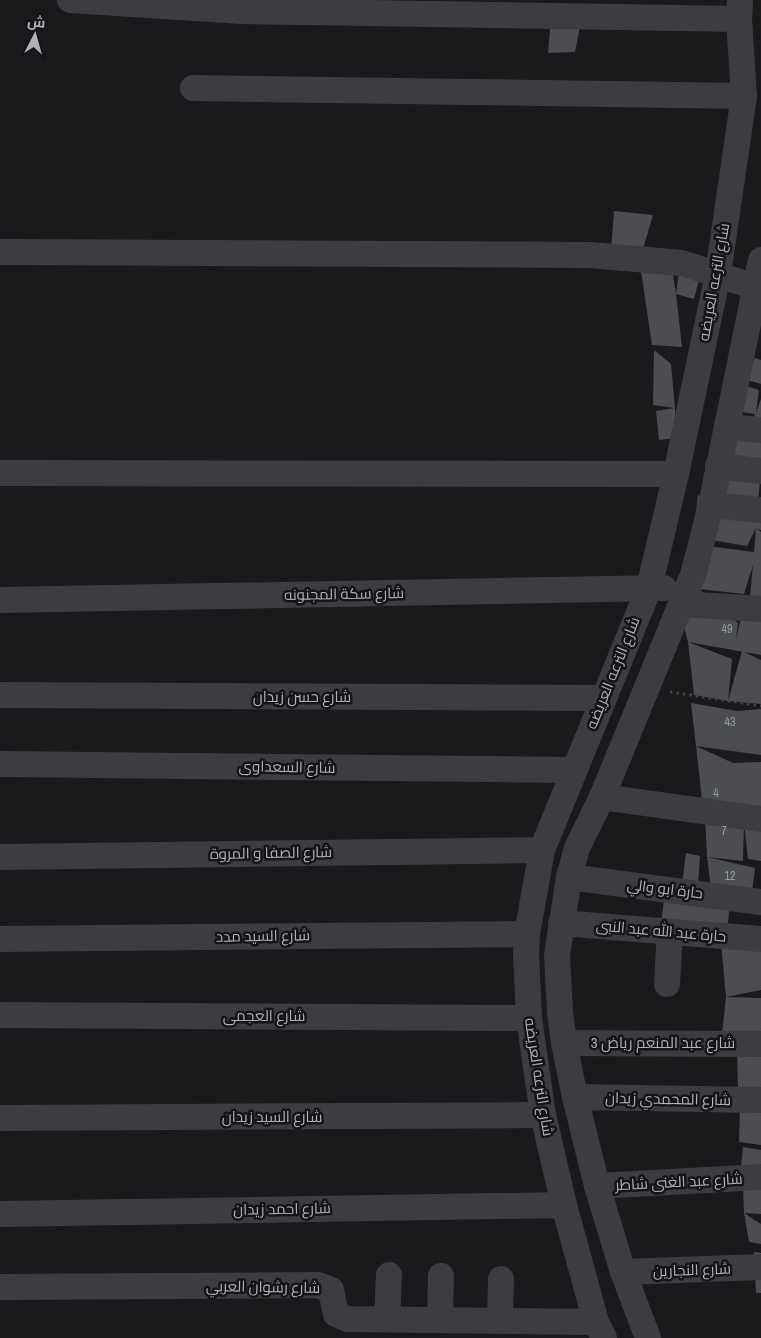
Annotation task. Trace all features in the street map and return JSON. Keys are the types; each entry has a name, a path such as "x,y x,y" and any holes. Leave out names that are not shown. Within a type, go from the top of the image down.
{"street":[{"path":"70,0 241,11 739,10"},
{"name":"شارع الترعه العريضه","path":"600,1330 564,1205 543,1115 529,1018 526,944 542,850 649,588 676,474 718,274 744,96 739,10"},
{"path":"193,88 744,96"},
{"path":"0,252 590,255 682,263 758,287"},
{"name":"شارع الترعه العريضه","path":"648,1338 623,1272 596,1186 564,1043 557,955 569,876 578,848 602,797 685,596 711,505 728,427 752,353 761,260"},
{"path":"728,427 761,430"},
{"path":"718,466 761,471"},
{"path":"0,472 676,474"},
{"path":"711,505 761,510"},
{"name":"شارع سكة المجنونه","path":"0,600 649,588 761,609"},
{"name":"شارع حسن زيدان","path":"0,696 603,698"},
{"name":"شارع السعداوى","path":"0,764 574,770"},
{"path":"602,797 761,819"},
{"name":"شارع الصفا و المروة","path":"0,857 542,850"},
{"name":"حارة ابو والي","path":"569,876 761,902"},
{"name":"حارة عبد الله عبد النبى","path":"561,923 761,939"},
{"path":"667,984 670,932"},
{"name":"شارع السيد مدد","path":"0,939 526,944 557,955"},
{"name":"شارع العجمى","path":"0,1015 529,1018"},
{"name":"شارع عبد المنعم رياض 3","path":"564,1043 761,1044"},
{"name":"شارع المحمدي زيدان","path":"575,1097 761,1100"},
{"name":"شارع السيد زيدان","path":"0,1118 543,1115"},
{"name":"شارع عبد الغنى شاطر","path":"596,1186 761,1177"},
{"name":"شارع احمد زيدان","path":"0,1214 564,1205"},
{"name":"شارع النجارين","path":"623,1272 761,1267"},
{"path":"387,1319 389,1275"},
{"path":"440,1320 441,1276"},
{"path":"500,1320 501,1279"},
{"name":"شارع رشوان العربي","path":"0,1287 318,1285 331,1290 336,1314 346,1318 500,1320 600,1330"}],"path":[{"path":"647,688 761,706"}],"building":[{"path":"551,19 581,21 575,52 548,53"},
{"path":"614,211 653,215 640,259 611,251"},
{"path":"680,263 699,280 694,299 676,294"},
{"path":"641,271 673,275 682,347 652,345"},
{"path":"654,350 671,364 675,408 653,405"},
{"path":"755,358 761,360 761,384 743,379"},
{"path":"732,382 759,390 756,413 761,399 761,427 749,429 755,414 728,410"},
{"path":"675,408 676,438 659,440 656,411"},
{"path":"731,432 761,434 761,462 726,460"},
{"path":"726,474 760,481 758,501 722,498"},
{"path":"698,495 759,523 761,518 761,530 756,528 747,546 693,537"},
{"path":"756,528 761,532 761,597 750,597 753,565 744,594 699,589 738,623 736,640 743,608 761,613 761,655 688,642 683,623 692,544 754,552"},
{"path":"688,642 732,659 728,701 694,695"},
{"path":"742,651 761,660 761,704 728,701"},
{"path":"691,703 737,711 761,709 761,755 696,746"},
{"path":"696,746 733,763 761,762 761,807 702,800"},
{"path":"705,817 744,823 743,861 707,857"},
{"path":"744,823 761,826 761,861 748,859"},
{"path":"686,853 700,856 698,886 682,884"},
{"path":"707,857 755,868 752,893 711,889"},
{"path":"665,891 730,903 727,931 661,924"},
{"path":"721,943 761,948 761,990 726,997"},
{"path":"726,997 761,998 761,1035 722,1034"},
{"path":"761,1047 761,1089 738,1088 737,1049"},
{"path":"740,1106 761,1109 761,1145 739,1142"},
{"path":"743,1147 761,1150 761,1166 741,1166"},
{"path":"743,1185 761,1186 761,1214 744,1213"},
{"path":"744,1213 761,1224 761,1244 749,1242"},
{"path":"754,1252 761,1253 761,1293 756,1293"}]}
